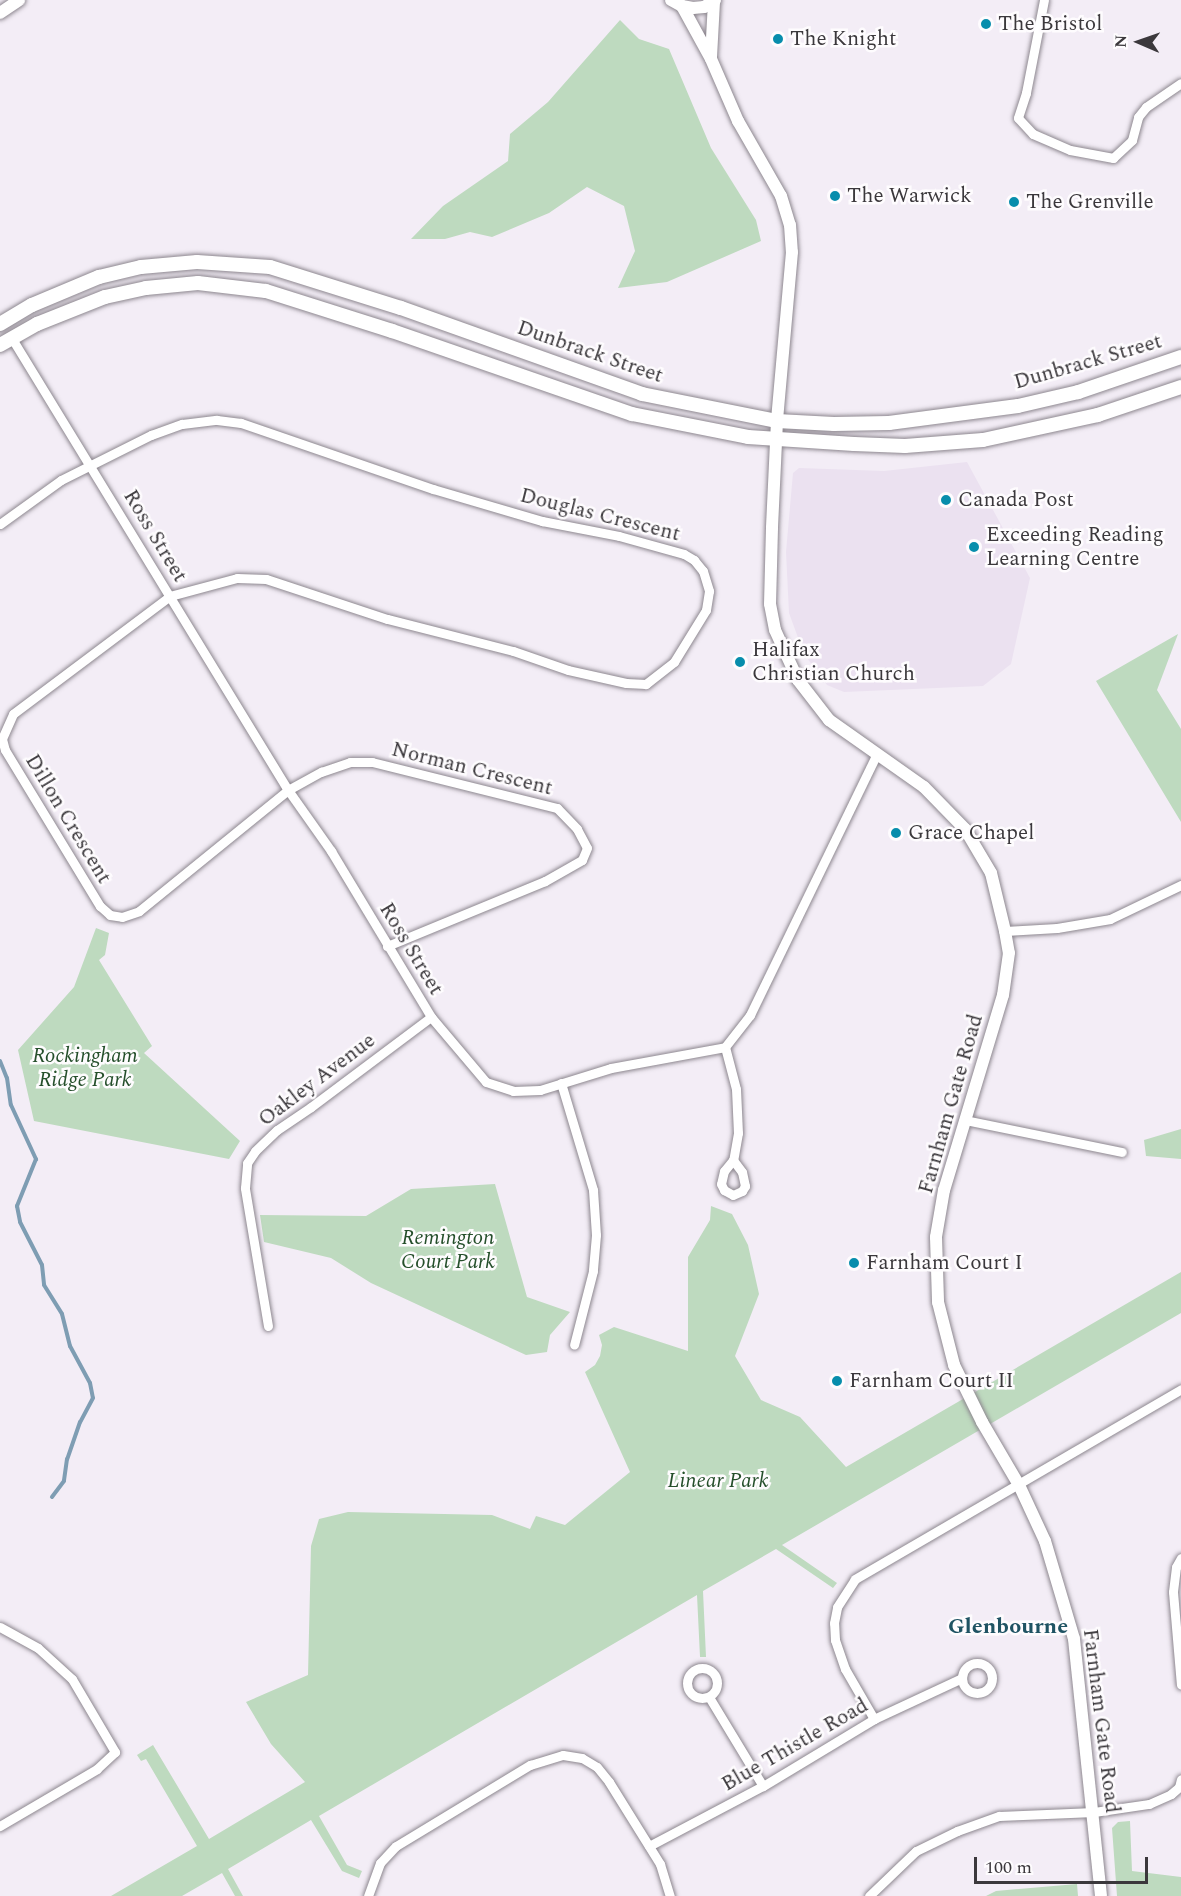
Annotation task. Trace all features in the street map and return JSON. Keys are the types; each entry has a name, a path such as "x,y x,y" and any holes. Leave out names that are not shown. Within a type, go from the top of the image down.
{"main road":[{"name":"Dunbrack Street","path":"0,322 32,305 99,277 141,267 197,262 270,267 401,308 642,394 777,421 889,423 998,409 1078,392 1181,357"},
{"name":"Dunbrack Street","path":"5,341 105,297 146,288 198,283 266,291 392,331 632,414 776,440 905,446 983,440 1098,415 1181,387"}],"street":[{"path":"0,13 19,0"},
{"path":"1044,0 1026,93 1018,118 1034,134 1070,150 1113,158 1132,140 1138,117 1146,108 1181,83"},
{"path":"676,3 704,7 715,1"},
{"path":"711,59 715,1"},
{"name":"Farnham Gate Road","path":"676,3 711,59 738,121 782,196 790,225 792,252 776,440 770,604 775,630 789,664 829,720 924,788 965,829 991,873 1005,931 1009,953 1003,995 951,1161 936,1237 938,1302 954,1365 982,1422 1019,1485 1046,1541 1074,1639 1094,1812 1101,1896"},
{"path":"0,322 5,341"},
{"name":"Ross Street","path":"5,341 91,465 288,790 331,851 430,1017 486,1082 513,1091 540,1090 611,1068 725,1047"},
{"name":"Douglas Crescent","path":"0,524 61,480 151,435 182,424 217,420 241,423 433,489 542,521 619,536 684,554 694,560 703,571 709,591 706,610 674,662 646,684 626,683 568,670 513,651 387,619 266,579 237,578 170,596"},
{"name":"Dillon Crescent","path":"170,596 13,714 2,739 5,750 100,906 110,915 122,917 139,911 288,790"},
{"path":"733,1160 738,1133 735,1089 725,1047 750,1015 763,990 876,755"},
{"name":"Norman Crescent","path":"288,790 321,771 350,762 372,762 557,808 578,829 587,848 582,860 545,881 387,946"},
{"path":"1005,931 1057,928 1110,919 1181,885"},
{"name":"Oakley Avenue","path":"268,1326 245,1188 247,1163 255,1151 277,1130 430,1017"},
{"path":"561,1083 593,1190 596,1235 594,1271 574,1345"},
{"path":"965,1120 1122,1152"},
{"path":"874,1719 845,1669 835,1640 834,1623 844,1593 855,1579 1181,1389"},
{"path":"1181,1558 1176,1567 1173,1592 1181,1685"},
{"path":"0,1627 38,1648 72,1679 115,1752 97,1769 0,1826"},
{"name":"Blue Thistle Road","path":"649,1846 763,1786 874,1719 962,1678"},
{"path":"709,1697 763,1786"},
{"path":"368,1896 380,1863 396,1846 530,1765 563,1755 582,1758 597,1767 609,1782 649,1846 666,1880 670,1896"},
{"path":"870,1896 916,1851 957,1831 999,1816 1094,1812 1149,1804 1180,1785"}],"shaded area":[{"path":"967,462 1030,578 1011,664 983,686 844,692 827,685 804,654 789,613 786,552 793,473 799,468 884,471"}],"green space":[{"path":"620,20 639,39 669,49 711,148 756,220 761,241 667,282 618,288 635,251 624,206 587,187 549,213 492,237 470,232 445,239 411,239 443,206 508,161 510,134 548,102"},
{"path":"1178,634 1157,690 1181,729 1181,822 1096,681"},
{"name":"Rockingham Ridge Park","path":"96,928 109,933 105,955 99,960 152,1046 144,1053 240,1141 229,1159 34,1121 18,1050 74,987"},
{"path":"1181,1129 1181,1159 1146,1156 1144,1140"},
{"name":"Remington Court Park","path":"495,1184 527,1297 570,1312 550,1335 547,1352 526,1355 371,1283 331,1258 264,1242 260,1215 366,1216 411,1189"},
{"name":"Linear Park","path":"711,1206 732,1214 748,1245 759,1294 735,1356 761,1400 800,1417 846,1467 1181,1272 1181,1313 782,1545 837,1583 833,1588 776,1549 703,1591 706,1657 700,1657 697,1595 319,1816 347,1865 362,1871 359,1878 342,1871 311,1820 228,1869 243,1896 235,1896 222,1873 182,1896 111,1896 197,1846 146,1759 141,1761 137,1755 153,1745 209,1839 305,1782 271,1744 246,1702 308,1675 311,1546 319,1519 348,1512 492,1515 530,1529 536,1516 565,1525 630,1472 585,1372 595,1365 600,1356 602,1345 599,1335 614,1327 688,1351 688,1257 710,1220"},
{"path":"1130,1821 1132,1871 1181,1877 1181,1896 1117,1896 1112,1828 1118,1822"},
{"path":"1077,1884 1078,1896 986,1896 996,1891"}],"waterway":[{"path":"0,1061 7,1078 11,1105 36,1159 17,1206 20,1222 42,1265 44,1285 62,1314 70,1346 90,1383 93,1398 80,1422 67,1459 64,1481 52,1497"}],"place":[{"name":"The Bristol","path":"986,24"},
{"name":"The Knight","path":"778,39"},
{"name":"The Warwick","path":"835,196"},
{"name":"The Grenville","path":"1014,202"},
{"name":"Canada Post","path":"946,500"},
{"name":"Exceeding Reading Learning Centre","path":"974,547"},
{"name":"Halifax Christian Church","path":"740,662"},
{"name":"Grace Chapel","path":"896,833"},
{"name":"Farnham Court I","path":"854,1263"},
{"name":"Farnham Court II","path":"837,1381"}],"district":[{"name":"Glenbourne","path":"1008,1627"}]}
